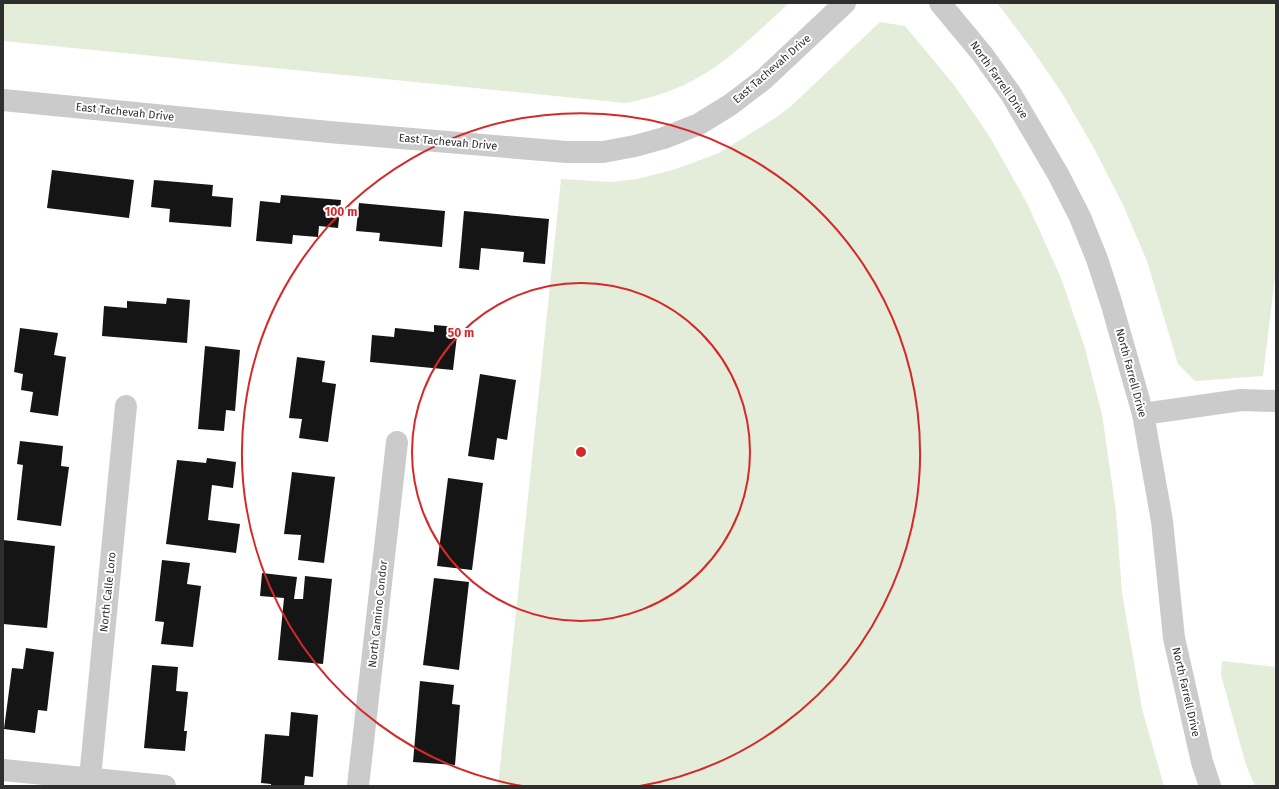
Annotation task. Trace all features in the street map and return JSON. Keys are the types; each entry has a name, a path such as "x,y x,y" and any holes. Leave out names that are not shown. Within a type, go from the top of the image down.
{"street":[{"name":"East Tachevah Drive","path":"3,100 329,132 566,152 603,152 635,146 664,138 699,124 730,106 764,79 845,3"},
{"name":"North Farrell Drive","path":"940,3 983,55 1011,94 1054,167 1080,217 1097,259 1143,414 1162,521 1174,638 1202,762 1210,786"},
{"path":"1143,414 1241,400 1276,400"},
{"name":"North Calle Loro","path":"90,778 126,406"},
{"name":"North Camino Condor","path":"358,786 397,442"},
{"path":"3,770 165,786"}],"green space":[{"path":"3,3 789,3 733,53 696,79 675,89 652,97 625,103 3,41"},
{"path":"997,3 1276,3 1276,269 1263,376 1195,381 1178,364 1147,261 1124,207 1095,150 1062,93 1029,45"},
{"path":"880,22 905,26 954,85 991,139 1028,205 1061,278 1084,345 1102,414 1116,511 1122,593 1142,709 1164,786 498,786 561,179 610,182 637,179 673,170 719,153 790,107"},
{"path":"1222,661 1276,667 1276,786 1255,786 1246,765 1221,675"}],"building":[{"path":"52,170 134,180 129,218 47,208"},
{"path":"154,180 213,185 212,196 233,198 231,227 169,222 170,209 151,207"},
{"path":"281,195 341,200 338,228 319,226 318,237 293,235 292,244 256,241 260,201 280,203"},
{"path":"359,203 445,211 442,247 379,241 380,233 356,231"},
{"path":"464,211 549,219 545,264 523,262 524,252 481,248 479,270 459,268"},
{"path":"167,298 190,300 187,343 102,336 104,306 127,308 127,301 166,304"},
{"path":"434,325 458,327 453,370 370,362 372,335 394,337 395,328 434,332"},
{"path":"20,328 58,333 54,355 66,357 58,416 30,412 33,392 21,390 23,374 14,372"},
{"path":"205,346 240,350 235,411 226,410 224,431 198,429"},
{"path":"297,357 325,361 322,382 336,384 328,442 299,438 302,419 289,418"},
{"path":"480,374 516,380 507,440 497,438 494,460 468,456"},
{"path":"20,441 63,446 61,466 69,467 61,526 17,520 23,465 17,464"},
{"path":"207,458 236,462 233,488 212,485 208,520 240,524 236,553 166,544 177,460 206,463"},
{"path":"292,472 335,477 324,563 298,560 301,535 284,534"},
{"path":"448,478 483,483 472,570 437,566"},
{"path":"3,540 55,546 47,628 3,624"},
{"path":"162,560 190,563 187,584 201,586 193,647 161,644 164,622 155,621"},
{"path":"262,573 297,577 294,599 303,599 305,576 332,579 323,664 278,660 284,598 260,596"},
{"path":"434,578 469,582 459,670 423,665"},
{"path":"26,648 54,652 47,711 38,710 35,733 4,729 12,668 23,669"},
{"path":"152,665 178,667 176,691 188,692 184,731 187,731 185,751 144,748"},
{"path":"420,681 454,685 452,704 460,705 455,765 413,762"},
{"path":"291,712 318,715 313,777 305,776 304,786 271,786 271,784 261,783 265,734 289,736"}]}
